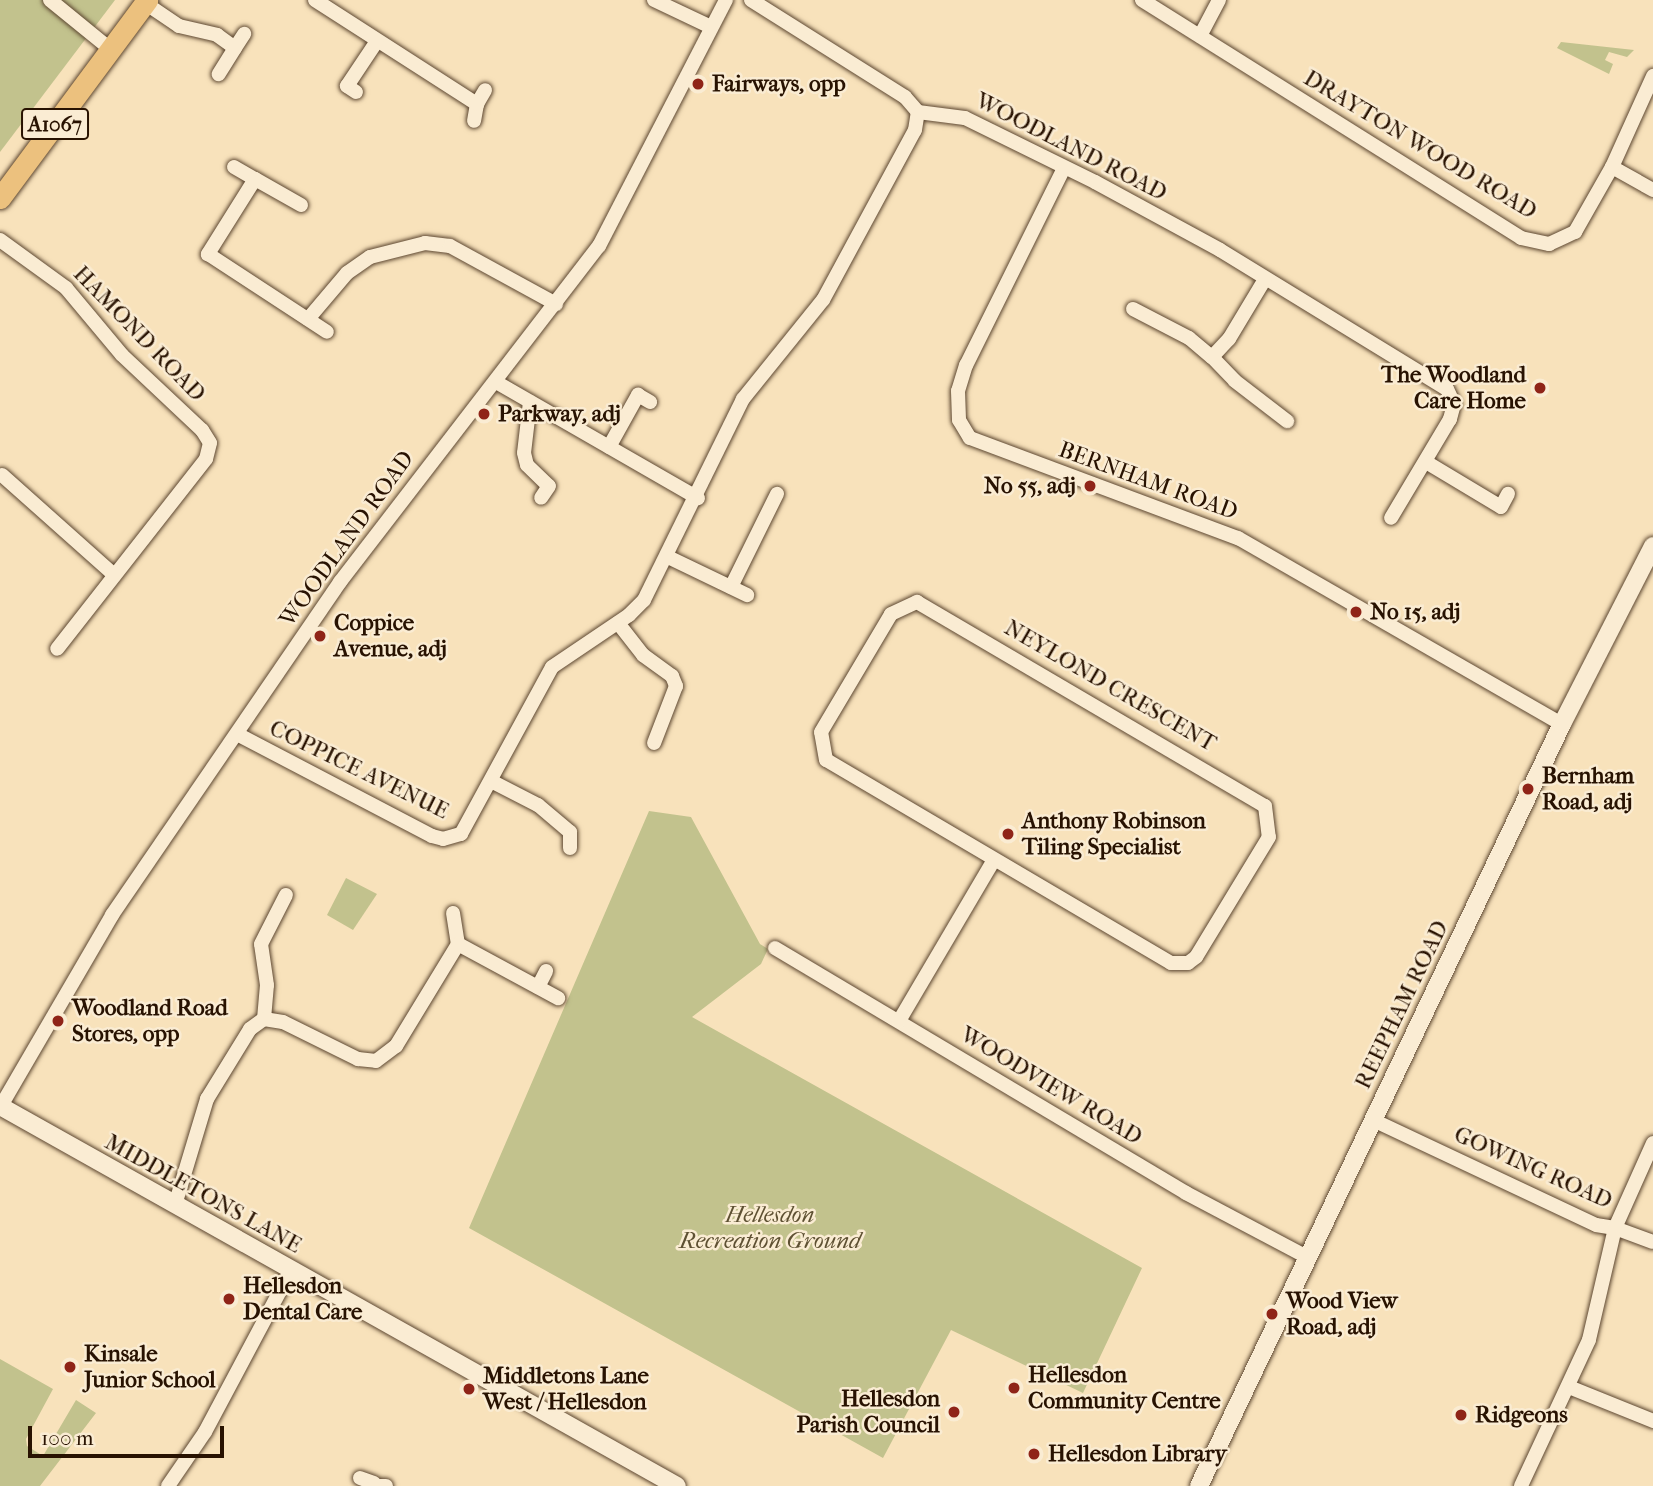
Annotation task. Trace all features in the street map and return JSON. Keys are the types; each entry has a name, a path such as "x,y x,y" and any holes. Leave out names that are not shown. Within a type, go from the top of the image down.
{"main road":[{"name":"A1067","path":"0,198 146,1"}],"street":[{"path":"50,0 110,49"},
{"path":"315,0 477,104"},
{"path":"654,0 709,26"},
{"name":"WOODLAND ROAD","path":"0,1106 111,915 373,536 496,382 598,246 709,26 726,0"},
{"path":"751,0 905,97 918,112"},
{"name":"DRAYTON WOOD ROAD","path":"1142,0 1521,238 1549,244 1575,232 1612,167 1653,76"},
{"path":"1200,36 1219,0"},
{"path":"146,1 178,26 216,35 235,48"},
{"path":"219,74 244,34"},
{"path":"347,86 377,41"},
{"path":"474,121 477,104 485,90"},
{"name":"WOODLAND ROAD","path":"918,112 965,118 1063,168 1265,279 1447,389 1454,404 1451,419 1391,518"},
{"name":"COPPICE AVENUE","path":"237,734 443,839 461,834 552,667 638,609 698,498 743,399 823,300 915,130 918,112"},
{"path":"234,167 301,205"},
{"path":"1612,167 1653,191"},
{"name":"BERNHAM ROAD","path":"1063,168 966,365 958,391 959,420 970,438 1238,538 1562,724"},
{"path":"254,179 208,254 327,332"},
{"name":"HAMOND ROAD","path":"0,240 66,288 122,355 202,430 210,443 206,459 113,574 57,649"},
{"path":"308,319 346,273 370,257 425,243 450,246 556,304"},
{"path":"1212,357 1229,339 1265,279"},
{"path":"1133,309 1189,338 1235,381 1287,421"},
{"path":"496,382 698,498"},
{"path":"609,447 644,399 624,387"},
{"path":"530,402 524,453 527,465 549,486 541,498"},
{"path":"1426,462 1501,507 1508,494"},
{"path":"2,475 113,574"},
{"path":"731,587 776,494"},
{"path":"668,557 747,595"},
{"name":"REEPHAM ROAD","path":"1199,1486 1562,724 1650,557"},
{"name":"NEYLOND CRESCENT","path":"906,603 927,606 1256,796 1265,806 1271,827 1203,950 1178,964 994,860 834,767 822,751 821,732 891,614 906,603"},
{"path":"618,623 631,643 672,676 676,686 654,743"},
{"path":"491,781 538,805 574,829 570,848"},
{"path":"899,1021 994,860"},
{"path":"264,1019 267,985 261,944 286,895"},
{"path":"175,1205 207,1099 250,1029 264,1019 283,1022 358,1059 376,1061 396,1046 458,944 453,913"},
{"path":"458,944 558,998"},
{"name":"WOODVIEW ROAD","path":"775,948 1186,1193 1307,1256"},
{"path":"538,987 546,971"},
{"name":"MIDDLETONS LANE","path":"0,1106 677,1486"},
{"name":"GOWING ROAD","path":"1373,1120 1595,1225 1615,1228 1593,1328 1569,1387 1521,1486"},
{"path":"1653,1143 1615,1228 1653,1242"},
{"path":"169,1486 205,1432 291,1270"},
{"path":"1569,1387 1653,1421"},
{"path":"359,1478 378,1485"}],"green space":[{"path":"0,0 115,0 0,152"},
{"path":"1561,42 1634,50 1627,57 1609,52 1605,60 1613,64 1609,74 1557,48"},
{"name":"Hellesdon Recreation Ground","path":"649,811 691,817 760,944 768,949 761,964 692,1017 1142,1268 1083,1393 951,1330 883,1458 469,1228"},
{"path":"346,878 377,894 353,930 327,915"},
{"path":"0,1359 53,1389 26,1439 27,1446 43,1456 76,1400 96,1413 40,1486 0,1486"}],"place":[{"name":"Fairways, opp","path":"698,84"},
{"name":"The Woodland Care Home","path":"1540,388"},
{"name":"Parkway, adj","path":"484,414"},
{"name":"No 55, adj","path":"1090,486"},
{"name":"No 15, adj","path":"1356,612"},
{"name":"Coppice Avenue, adj","path":"320,636"},
{"name":"Bernham Road, adj","path":"1528,789"},
{"name":"Anthony Robinson Tiling Specialist","path":"1008,834"},
{"name":"Woodland Road Stores, opp","path":"58,1021"},
{"name":"Hellesdon Dental Care","path":"229,1299"},
{"name":"Wood View Road, adj","path":"1272,1314"},
{"name":"Kinsale Junior School","path":"70,1367"},
{"name":"Hellesdon Community Centre","path":"1014,1388"},
{"name":"Middletons Lane West / Hellesdon","path":"469,1389"},
{"name":"Hellesdon Parish Council","path":"954,1412"},
{"name":"Ridgeons","path":"1461,1415"},
{"name":"Hellesdon Library","path":"1034,1454"}]}
